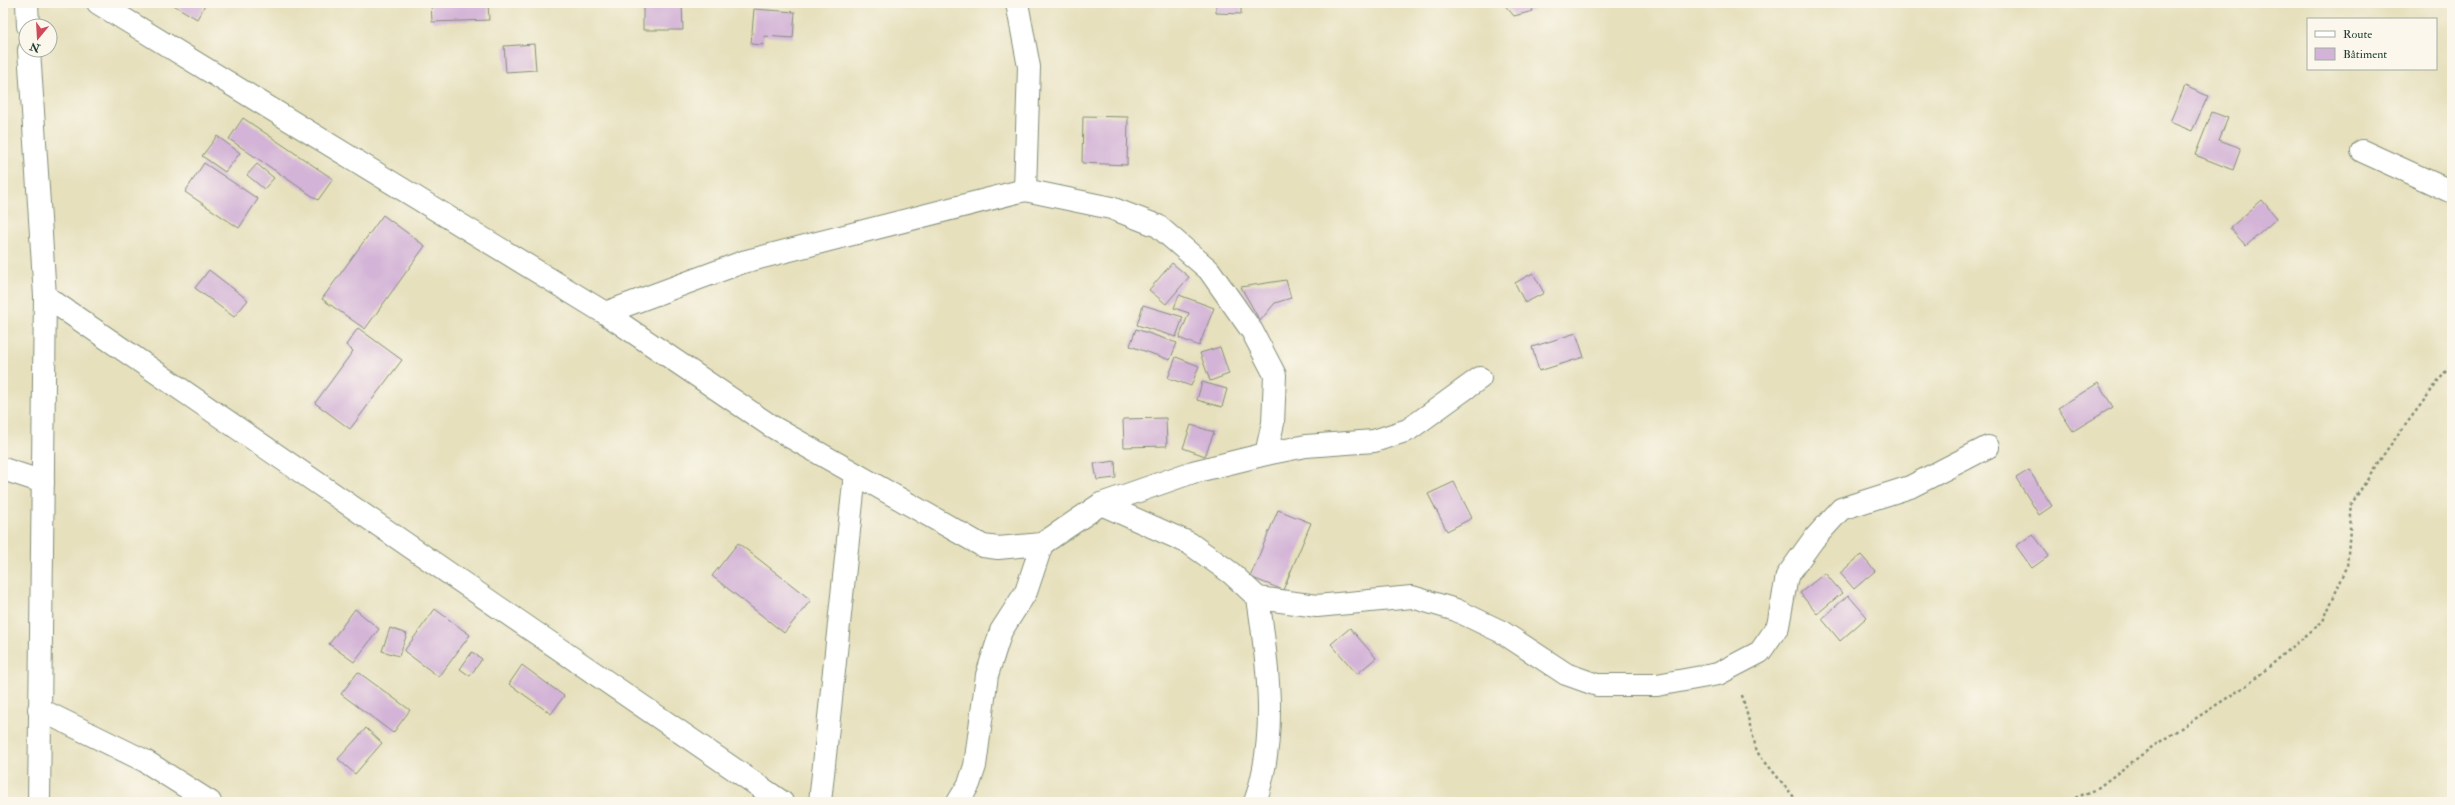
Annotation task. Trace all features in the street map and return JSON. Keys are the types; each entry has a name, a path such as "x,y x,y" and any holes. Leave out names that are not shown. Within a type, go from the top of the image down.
{"street":[{"path":"27,3 28,18"},
{"path":"98,3 606,313 771,426 983,546 998,548 1042,544 1101,504 1193,472 1306,446 1374,442 1408,430 1480,378"},
{"path":"1016,3 1029,67 1025,190"},
{"path":"30,58 45,296 39,802"},
{"path":"2362,151 2452,192"},
{"path":"606,313 743,262 1025,190 1111,208 1158,226 1209,270 1252,331 1275,375 1274,423 1266,454"},
{"path":"45,296 782,802"},
{"path":"1101,504 1190,543 1231,573 1258,598 1317,606 1412,597 1456,610 1502,632 1566,674 1597,685 1657,685 1718,674 1733,668 1760,652 1778,626 1787,576 1813,540 1841,509 1910,487 1988,447"},
{"path":"3,469 43,482"},
{"path":"820,802 855,474"},
{"path":"958,802 969,784 975,766 987,674 1001,631 1026,592 1042,544"},
{"path":"1255,802 1268,741 1268,663 1258,598"},
{"path":"39,709 145,761 210,802"}],"path":[{"path":"2064,802 2095,790 2152,747 2250,684 2323,621 2347,567 2352,503 2386,451 2452,363"},
{"path":"1733,668 1757,752 1798,802"}],"building":[{"path":"170,3 206,3 197,19"},
{"path":"431,3 488,3 489,20 432,22"},
{"path":"643,3 682,3 683,30 643,30"},
{"path":"1216,3 1241,3 1241,14 1216,13"},
{"path":"1503,3 1530,3 1533,11 1514,16"},
{"path":"754,9 795,12 793,38 764,36 763,45 751,44"},
{"path":"534,44 536,70 506,72 504,46"},
{"path":"2185,86 2208,96 2192,131 2170,122"},
{"path":"2212,112 2228,118 2219,140 2241,148 2233,170 2195,155"},
{"path":"1083,116 1128,117 1127,165 1082,163"},
{"path":"243,118 333,179 318,200 229,139"},
{"path":"217,136 240,153 225,172 202,156"},
{"path":"204,163 258,199 239,228 185,192"},
{"path":"257,164 274,178 264,189 247,175"},
{"path":"2262,200 2277,218 2246,246 2230,228"},
{"path":"383,215 425,246 365,329 322,299"},
{"path":"1172,263 1189,277 1166,304 1149,290"},
{"path":"209,270 248,300 234,317 195,288"},
{"path":"1533,273 1544,293 1525,303 1515,283"},
{"path":"1286,280 1291,298 1275,303 1260,321 1241,287"},
{"path":"1179,295 1214,308 1199,346 1179,338 1189,313 1174,308"},
{"path":"1143,305 1183,317 1176,337 1137,325"},
{"path":"358,328 402,360 350,429 315,403 353,351 346,345"},
{"path":"1136,329 1177,343 1170,360 1130,346"},
{"path":"1576,333 1584,357 1539,371 1532,347"},
{"path":"1220,347 1229,374 1210,381 1200,353"},
{"path":"1176,357 1199,366 1191,386 1168,378"},
{"path":"1202,382 1227,389 1222,407 1197,400"},
{"path":"2098,383 2113,407 2073,431 2058,408"},
{"path":"1166,418 1167,446 1124,447 1123,419"},
{"path":"1191,425 1214,432 1205,456 1183,448"},
{"path":"1115,461 1116,478 1097,480 1094,464"},
{"path":"2029,470 2052,506 2039,515 2016,478"},
{"path":"1454,482 1472,518 1447,531 1428,494"},
{"path":"1278,510 1311,523 1283,590 1250,577"},
{"path":"2033,534 2049,556 2032,568 2016,546"},
{"path":"738,543 811,600 784,633 712,576"},
{"path":"1861,555 1875,571 1854,589 1840,573"},
{"path":"1825,573 1842,593 1817,614 1800,593"},
{"path":"1848,595 1867,617 1840,641 1822,619"},
{"path":"355,609 379,629 354,662 329,644"},
{"path":"435,609 470,635 439,677 404,651"},
{"path":"390,628 407,634 399,656 382,651"},
{"path":"1350,628 1376,658 1357,674 1331,644"},
{"path":"472,652 482,659 470,676 460,669"},
{"path":"522,665 564,696 551,714 509,684"},
{"path":"358,672 410,710 393,733 341,694"},
{"path":"366,728 382,743 355,774 338,759"}]}
